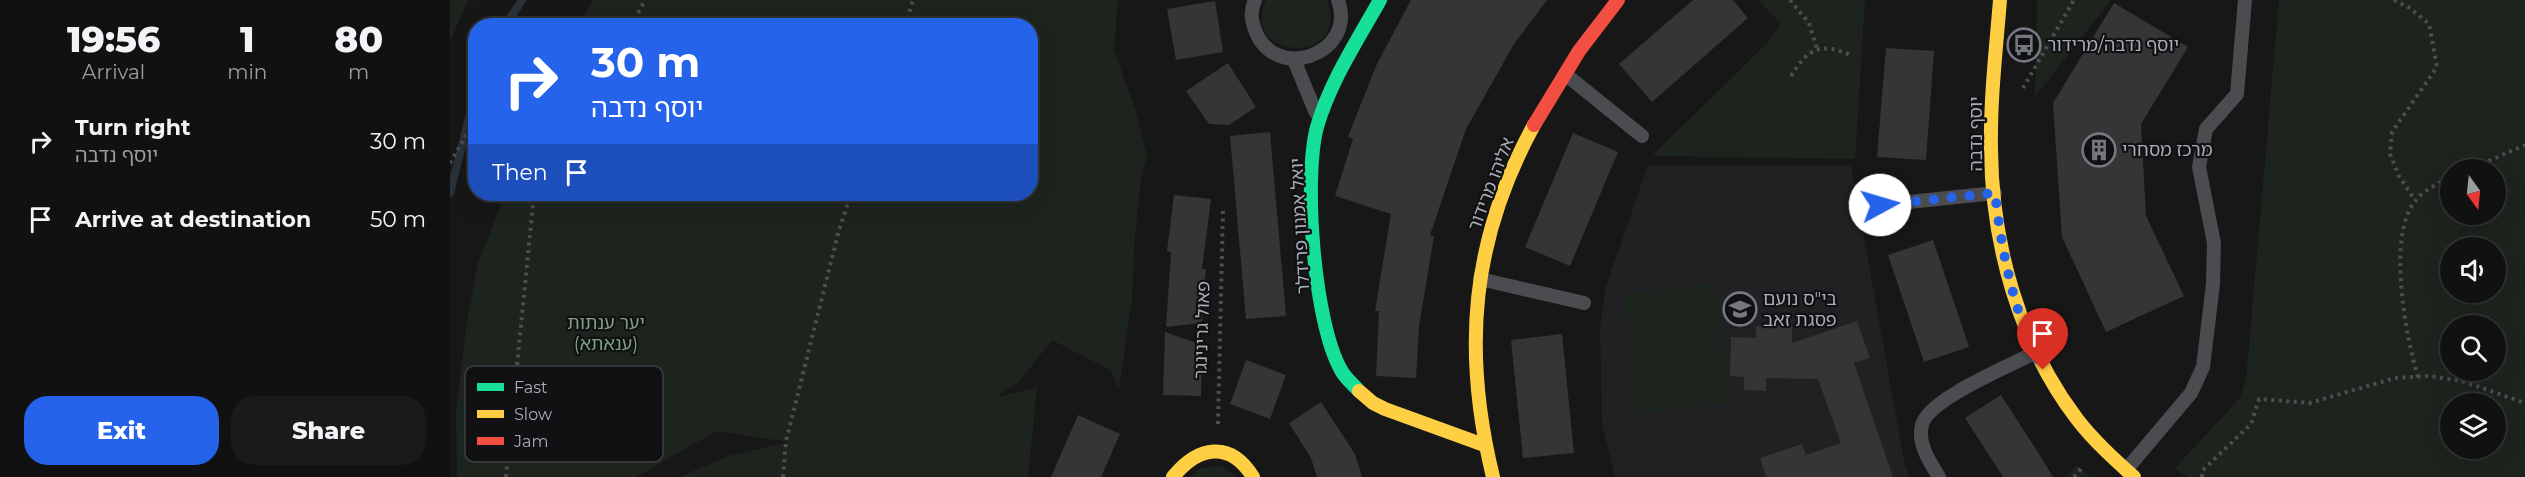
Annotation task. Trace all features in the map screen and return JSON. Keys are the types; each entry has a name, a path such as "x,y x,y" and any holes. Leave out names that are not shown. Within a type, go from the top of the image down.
{"street":[{"name":"יואל אמנון פרידלר","path":"1380,0 1328,96 1313,145 1312,187 1317,277 1333,352 1341,370 1355,387 1375,405 1421,425 1484,445"},
{"name":"אליהו מרידור","path":"1493,477 1484,445 1478,383 1480,279 1490,226 1504,189 1532,130 1565,74 1618,0"},
{"name":"יוסף נדבה","path":"2000,0 1991,143 1995,193 2006,272 2034,353 2052,386 2098,446 2130,473"},
{"path":"1173,477 1180,465 1193,456 1209,451 1224,452 1239,459 1250,470 1253,477"}],"lane":[{"path":"1255,0 1252,21 1257,36 1266,48 1279,56 1294,60 1321,52 1332,41 1339,27 1338,0"},
{"path":"2130,473 2191,393 2203,367 2213,284 2214,243 2199,167 2206,129 2237,94 2245,0"},
{"path":"1294,60 1320,123"},
{"path":"1565,74 1642,136"},
{"path":"1880,205 1995,193"},
{"path":"1480,279 1584,303"},
{"path":"1939,477 1926,454 1921,438 1922,425 1928,412 1942,400 2034,353"}],"path":[{"path":"635,18 645,0"},
{"path":"907,18 913,0"},
{"path":"1790,0 1809,23 1817,49"},
{"path":"2021,91 2073,0"},
{"path":"2394,0 2410,8 2429,24 2437,67 2392,132 2390,154 2399,176 2415,200"},
{"path":"1791,76 1804,56 1817,49 1834,48 1851,55"},
{"path":"450,163 468,133"},
{"path":"2493,159 2525,145"},
{"path":"2418,376 2407,340 2401,280 2402,236 2415,200 2440,184"},
{"path":"517,366 533,201"},
{"path":"783,477 786,441 848,201"},
{"name":"פאול גרינינגר","path":"1217,452 1223,210"},
{"path":"2202,477 2202,471 2251,424 2259,399 2310,403 2395,378 2418,376 2462,381 2525,403"},
{"path":"506,477 507,462"}],"shaded area":[{"name":"בי\"ס נועם פסגת זאב","path":"1648,165 1851,165 1905,466 1909,477 1615,477 1602,425 1600,329 1605,289"}],"green space":[{"path":"450,0 468,0 450,42"},
{"name":"יער ענתות (ענאתא)","path":"593,0 1118,0 1114,49 1136,112 1147,155 1141,179 1135,234 1132,298 1119,390 1111,370 1052,340 1019,382 996,397 1037,388 1028,477 680,477 728,456 789,442 717,431 663,462 663,366 465,366 465,462 662,462 636,477 457,477 456,412 466,329 477,266 502,201 1038,201 1038,18 583,18"},
{"path":"1266,0 1327,0 1330,22 1324,37 1311,46 1295,48 1279,44 1267,35 1261,20"},
{"path":"1758,0 1865,0 1855,159 1652,156 1768,42 1781,24"},
{"path":"2037,0 2111,0 2035,97"},
{"path":"2279,0 2525,0 2525,477 2188,477 2174,469 2240,398 2246,380"},
{"path":"1716,283 1730,403 1636,414 1623,294"},
{"path":"2077,465 2091,477 2066,477"},
{"path":"1221,466 1237,477 1190,477 1199,469"}],"building":[{"path":"1411,0 1547,0 1514,44 1466,129 1430,235 1434,236 1419,327 1416,378 1376,376 1379,311 1375,311 1391,214 1335,196 1353,139 1348,137 1377,64"},
{"path":"1693,0 1733,0 1748,18 1652,102 1619,64"},
{"path":"1215,1 1223,52 1176,60 1167,9"},
{"name":"מרכז מסחרי","path":"2114,3 2188,47 2141,124 2146,216 2184,296 2106,332 2062,237 2053,103"},
{"path":"1886,48 1934,51 1926,160 1877,157"},
{"path":"1228,63 1256,107 1229,125 1209,124 1186,91"},
{"path":"1270,132 1286,316 1246,319 1230,136"},
{"path":"1573,133 1618,152 1570,266 1525,247"},
{"path":"1174,195 1211,199 1202,269 1206,269 1202,323 1166,327 1171,252 1167,251"},
{"path":"1933,240 1969,347 1924,362 1888,255"},
{"path":"1857,321 1870,358 1854,363 1893,477 1766,477 1760,458 1802,444 1806,455 1841,443 1818,379 1766,378 1766,391 1744,390 1744,377 1730,376 1731,337 1756,338 1756,326 1792,326 1792,343"},
{"path":"1165,332 1202,345 1201,396 1163,395"},
{"path":"1562,334 1574,453 1523,458 1511,340"},
{"path":"1246,360 1286,375 1270,419 1230,404"},
{"path":"2001,395 2053,477 2003,477 1965,418"},
{"path":"1321,402 1355,454 1362,477 1317,477 1311,458 1289,423"},
{"path":"1078,415 1120,434 1101,477 1051,477"}],"waterway":[{"path":"510,18 522,0"},
{"path":"450,193 468,122"}],"traffic: fast":[{"path":"1359,391 1341,370 1324,320 1314,250 1311,180 1313,150 1322,110 1345,62 1380,0"}],"traffic: slow":[{"path":"2000,0 1992,94 1991,150 1997,221 2003,256 2025,325 2039,358 2057,389 2090,434 2134,477"},
{"path":"1493,477 1477,385 1478,296 1485,253 1497,211 1513,168 1534,125"},
{"path":"1359,391 1373,403 1385,409 1484,445"},
{"path":"1173,477 1193,459 1214,452 1234,457 1253,477"}],"traffic: jam":[{"path":"1534,125 1579,51 1618,0"}],"place":[{"name":"יוסף נדבה/מרידור","path":"2024,45"},
{"name":"מרכז מסחרי","path":"2099,150"},
{"name":"בי\"ס נועם פסגת זאב","path":"1740,309"}],"route":[{"path":"1880,205 1995,193 2006,272 2034,353 2043,370"}]}
